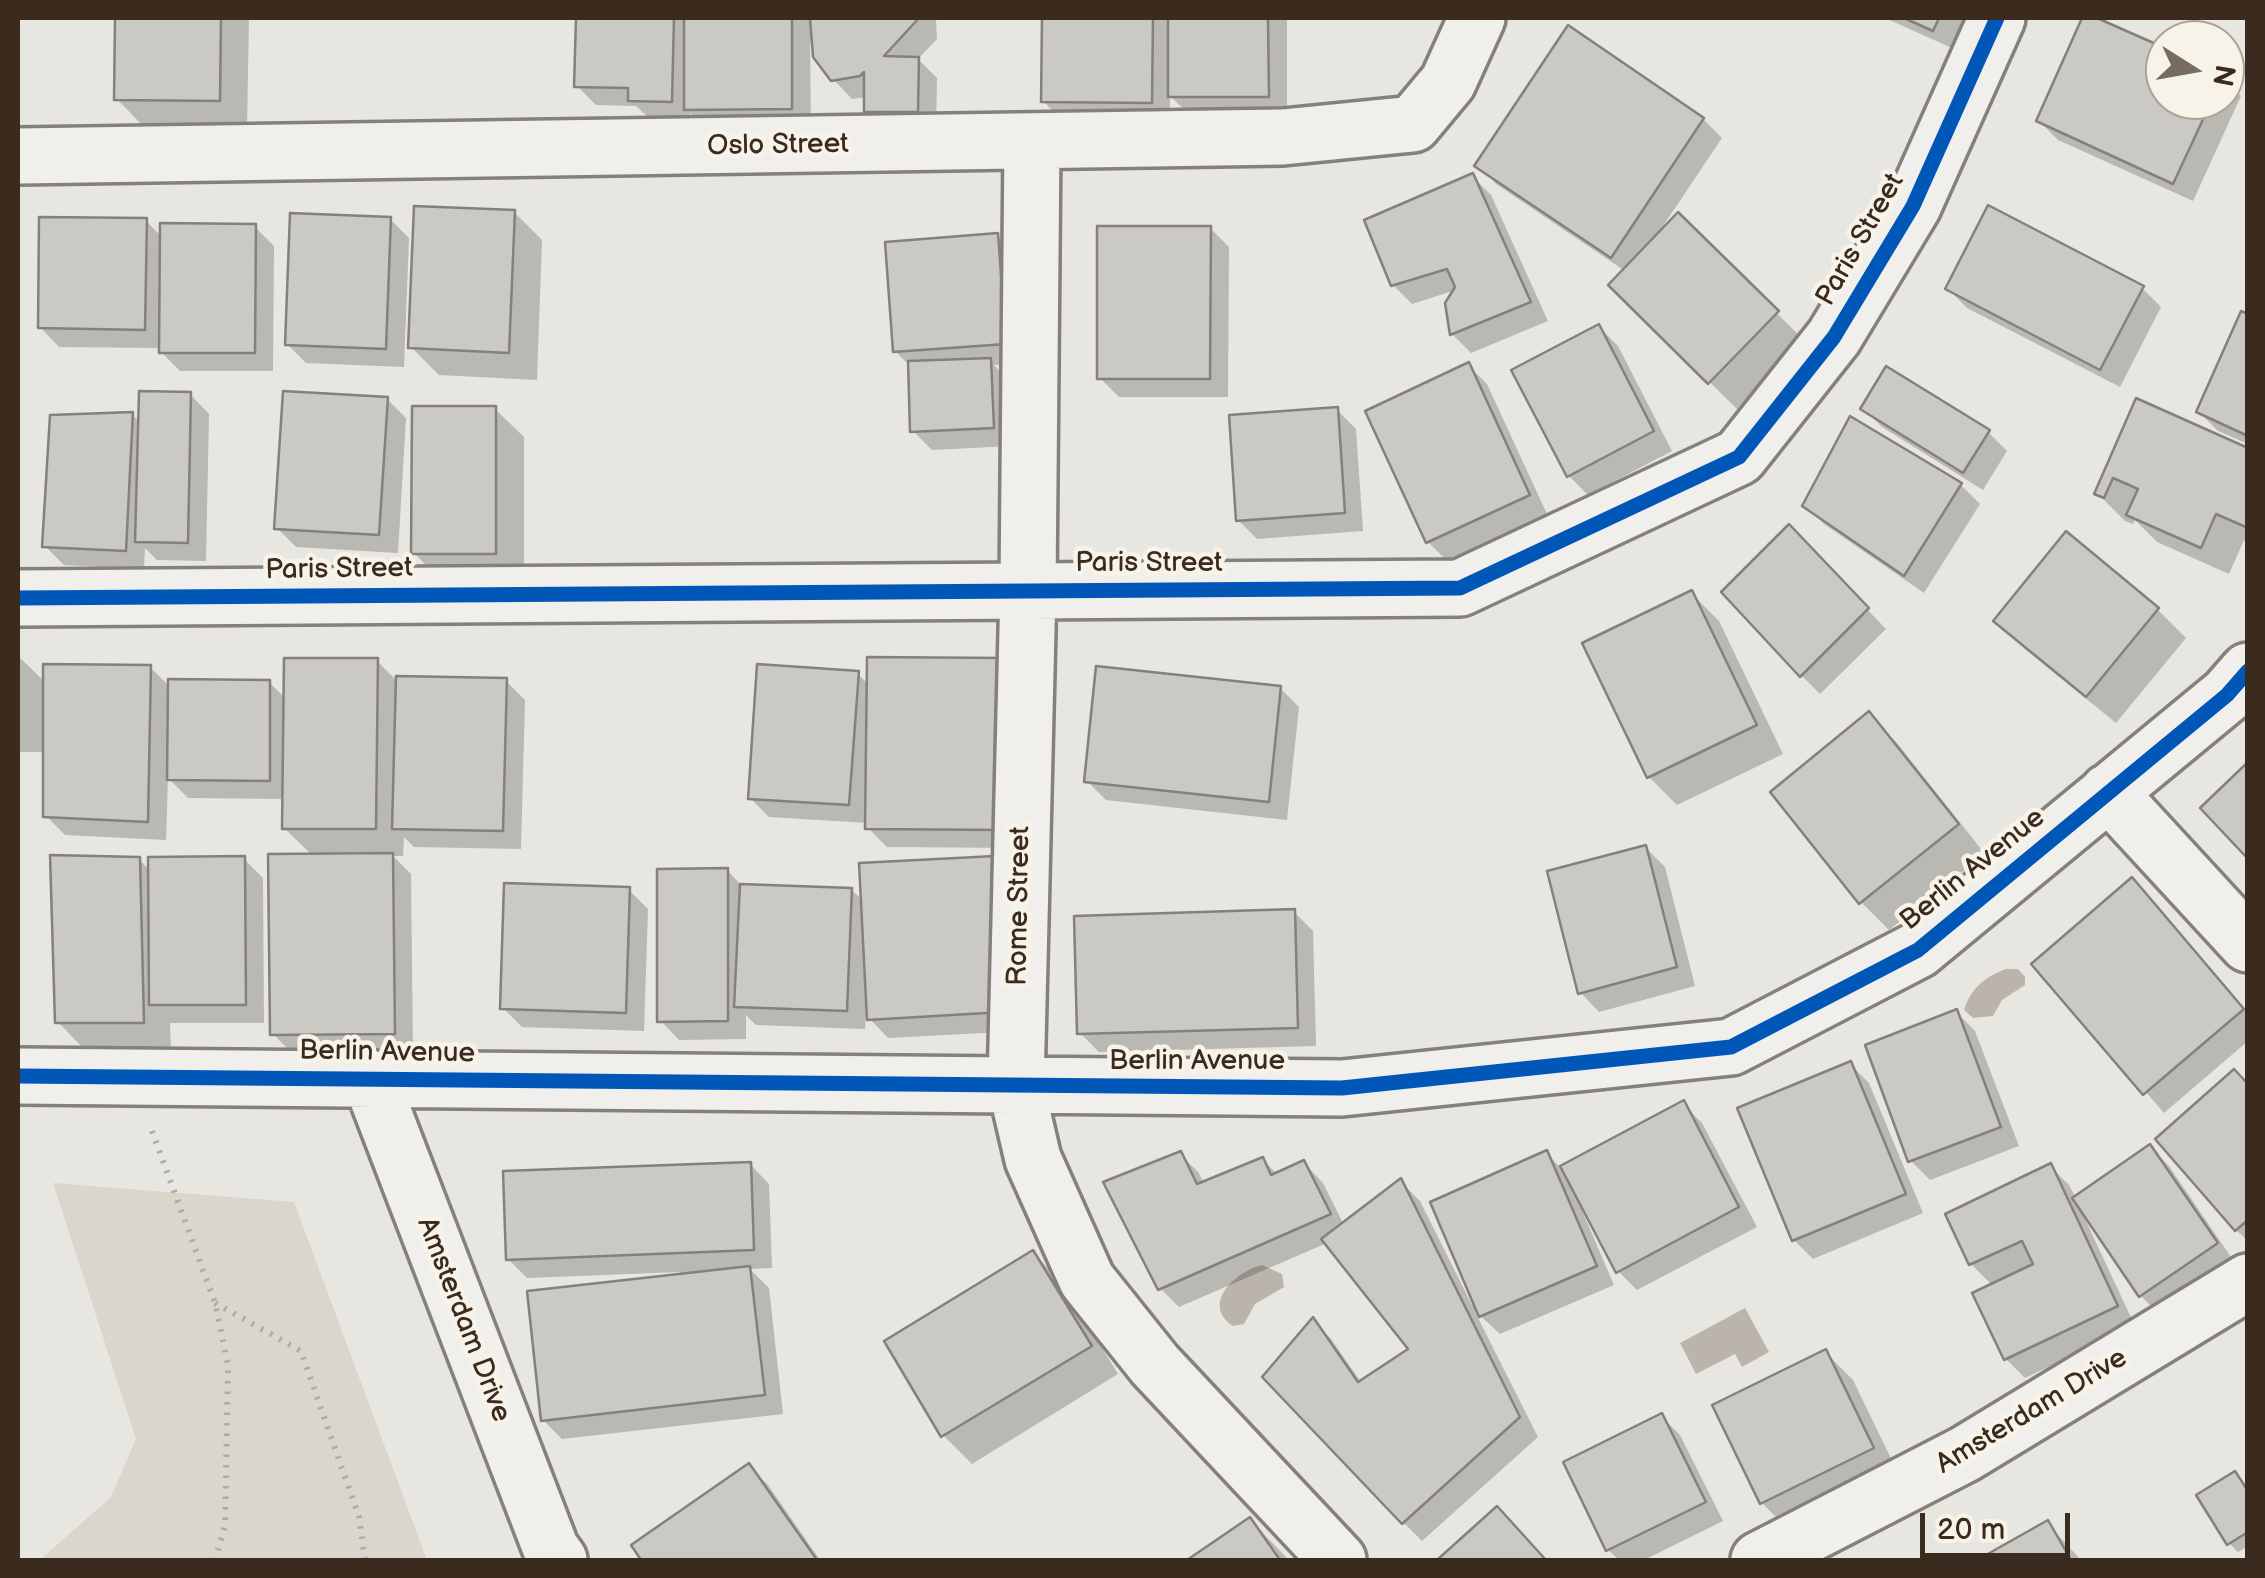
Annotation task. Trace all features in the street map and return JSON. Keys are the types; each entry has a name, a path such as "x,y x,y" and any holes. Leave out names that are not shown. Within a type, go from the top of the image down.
{"street":[{"name":"Oslo Street","path":"18,156 1282,137 1413,124 1448,82 1477,18"},
{"name":"Paris Street","path":"18,598 1460,588 1739,457 1834,337 1913,206 1997,18"},
{"name":"Rome Street","path":"1032,143 1028,589 1016,1086 1033,1160 1088,1280 1155,1365 1338,1560"},
{"name":"Berlin Avenue","path":"18,1076 1342,1088 1731,1046 1918,950 2227,695 2248,671"},
{"path":"2108,792 2248,944"},
{"name":"Amsterdam Drive","path":"370,1078 552,1549 560,1560"},
{"name":"Amsterdam Drive","path":"1759,1560 1966,1454 2248,1282"}],"path":[{"path":"132,1076 215,1303 228,1365 224,1526 215,1560"},
{"path":"215,1303 301,1351 360,1518 365,1560"}],"shaded area":[{"path":"2006,969 2018,969 2025,977 2025,985 2002,1000 1993,1016 1973,1018 1964,1010 1975,989"},
{"path":"53,1183 294,1202 427,1560 40,1560 111,1497 136,1439"},
{"path":"1262,1265 1282,1274 1284,1287 1255,1304 1244,1324 1233,1326 1220,1308 1225,1290 1242,1274"},
{"path":"1745,1308 1769,1352 1742,1367 1735,1354 1696,1374 1680,1343"}],"building":[{"path":"115,18 221,18 220,101 114,100"},
{"path":"576,18 674,18 672,102 628,101 628,88 574,87"},
{"path":"684,18 792,18 792,109 684,110"},
{"path":"810,18 919,18 884,56 919,57 918,112 864,112 864,72 831,81 813,57"},
{"path":"1042,18 1153,18 1152,103 1041,102"},
{"path":"1168,18 1268,18 1269,97 1168,97"},
{"path":"1904,18 1939,18 1933,31"},
{"path":"2082,18 2097,18 2145,39 2145,120 2203,120 2173,184 2036,121"},
{"path":"1568,25 1704,118 1611,258 1474,166"},
{"path":"1473,173 1531,302 1450,335 1445,303 1455,287 1447,269 1391,286 1364,220"},
{"path":"1988,205 2144,286 2100,370 1945,289"},
{"path":"414,206 515,210 509,353 408,348"},
{"path":"1678,212 1779,311 1708,384 1608,285"},
{"path":"290,213 391,217 386,349 285,345"},
{"path":"39,217 147,218 145,330 38,328"},
{"path":"160,223 256,224 255,353 159,353"},
{"path":"1097,226 1211,226 1210,379 1097,379"},
{"path":"998,233 1006,344 893,352 885,242"},
{"path":"2241,311 2248,314 2248,436 2196,412"},
{"path":"1599,324 1654,431 1567,477 1511,370"},
{"path":"991,358 994,428 910,432 908,361"},
{"path":"1469,362 1530,495 1426,543 1365,411"},
{"path":"1886,366 1990,430 1963,473 1860,409"},
{"path":"139,391 191,392 188,543 135,542"},
{"path":"283,391 388,397 379,535 274,529"},
{"path":"2136,398 2248,448 2248,528 2216,514 2201,548 2126,515 2138,489 2113,478 2104,498 2094,494"},
{"path":"412,406 496,406 496,554 411,554"},
{"path":"1338,407 1345,513 1236,521 1229,415"},
{"path":"133,412 126,551 42,547 50,415"},
{"path":"1850,416 1962,483 1904,576 1802,506"},
{"path":"1789,524 1869,608 1800,677 1721,592"},
{"path":"2066,531 2159,608 2086,697 1993,621"},
{"path":"1692,590 1757,725 1647,778 1582,643"},
{"path":"867,657 1005,658 1003,830 865,829"},
{"path":"284,658 378,658 376,829 282,829"},
{"path":"43,664 151,665 148,822 43,817"},
{"path":"757,664 859,671 849,805 748,799"},
{"path":"1096,666 1281,686 1269,802 1084,782"},
{"path":"396,676 507,678 503,831 392,829"},
{"path":"168,679 270,680 270,781 167,780"},
{"path":"1869,711 1959,824 1859,904 1770,792"},
{"path":"2248,762 2248,859 2200,808"},
{"path":"1646,845 1677,967 1578,994 1547,871"},
{"path":"393,853 395,1034 270,1035 268,854"},
{"path":"50,855 140,857 144,1023 55,1023"},
{"path":"245,856 246,1005 149,1005 148,857"},
{"path":"995,856 1003,1012 867,1020 859,863"},
{"path":"728,868 728,1021 657,1022 657,869"},
{"path":"2132,877 2244,1009 2143,1095 2031,964"},
{"path":"504,883 630,887 626,1013 500,1009"},
{"path":"740,884 852,888 847,1011 734,1007"},
{"path":"1295,909 1298,1028 1077,1034 1074,916"},
{"path":"1957,1009 2001,1127 1908,1162 1865,1045"},
{"path":"1851,1061 1906,1194 1792,1241 1737,1108"},
{"path":"2234,1069 2248,1084 2248,1220 2235,1231 2155,1139"},
{"path":"1684,1100 1739,1207 1616,1273 1560,1166"},
{"path":"2150,1144 2218,1243 2139,1297 2072,1198"},
{"path":"1547,1150 1597,1266 1479,1317 1430,1202"},
{"path":"1181,1151 1197,1184 1263,1157 1271,1175 1304,1160 1331,1214 1158,1290 1103,1182"},
{"path":"751,1162 754,1250 506,1260 503,1171"},
{"path":"2051,1163 2118,1306 2004,1360 1972,1293 2033,1264 2022,1241 1969,1265 1945,1214"},
{"path":"1401,1178 1520,1417 1402,1524 1262,1377 1313,1317 1358,1382 1408,1349 1321,1239"},
{"path":"1033,1250 1092,1346 941,1437 884,1341"},
{"path":"750,1266 765,1395 541,1421 527,1291"},
{"path":"1826,1349 1874,1448 1760,1504 1712,1405"},
{"path":"1662,1413 1706,1502 1606,1551 1563,1462"},
{"path":"749,1463 817,1560 641,1560 631,1545"},
{"path":"2235,1471 2248,1491 2248,1532 2227,1545 2196,1495"},
{"path":"1497,1506 1546,1560 1437,1560"},
{"path":"1250,1517 1280,1560 1187,1560"},
{"path":"2048,1520 2071,1560 1977,1560"}],"cycle path":[{"path":"18,598 1460,588 1739,457 1834,337 1913,206 1997,18"},
{"path":"18,1076 1342,1088 1731,1047 1918,950 2227,695 2248,671"}]}
